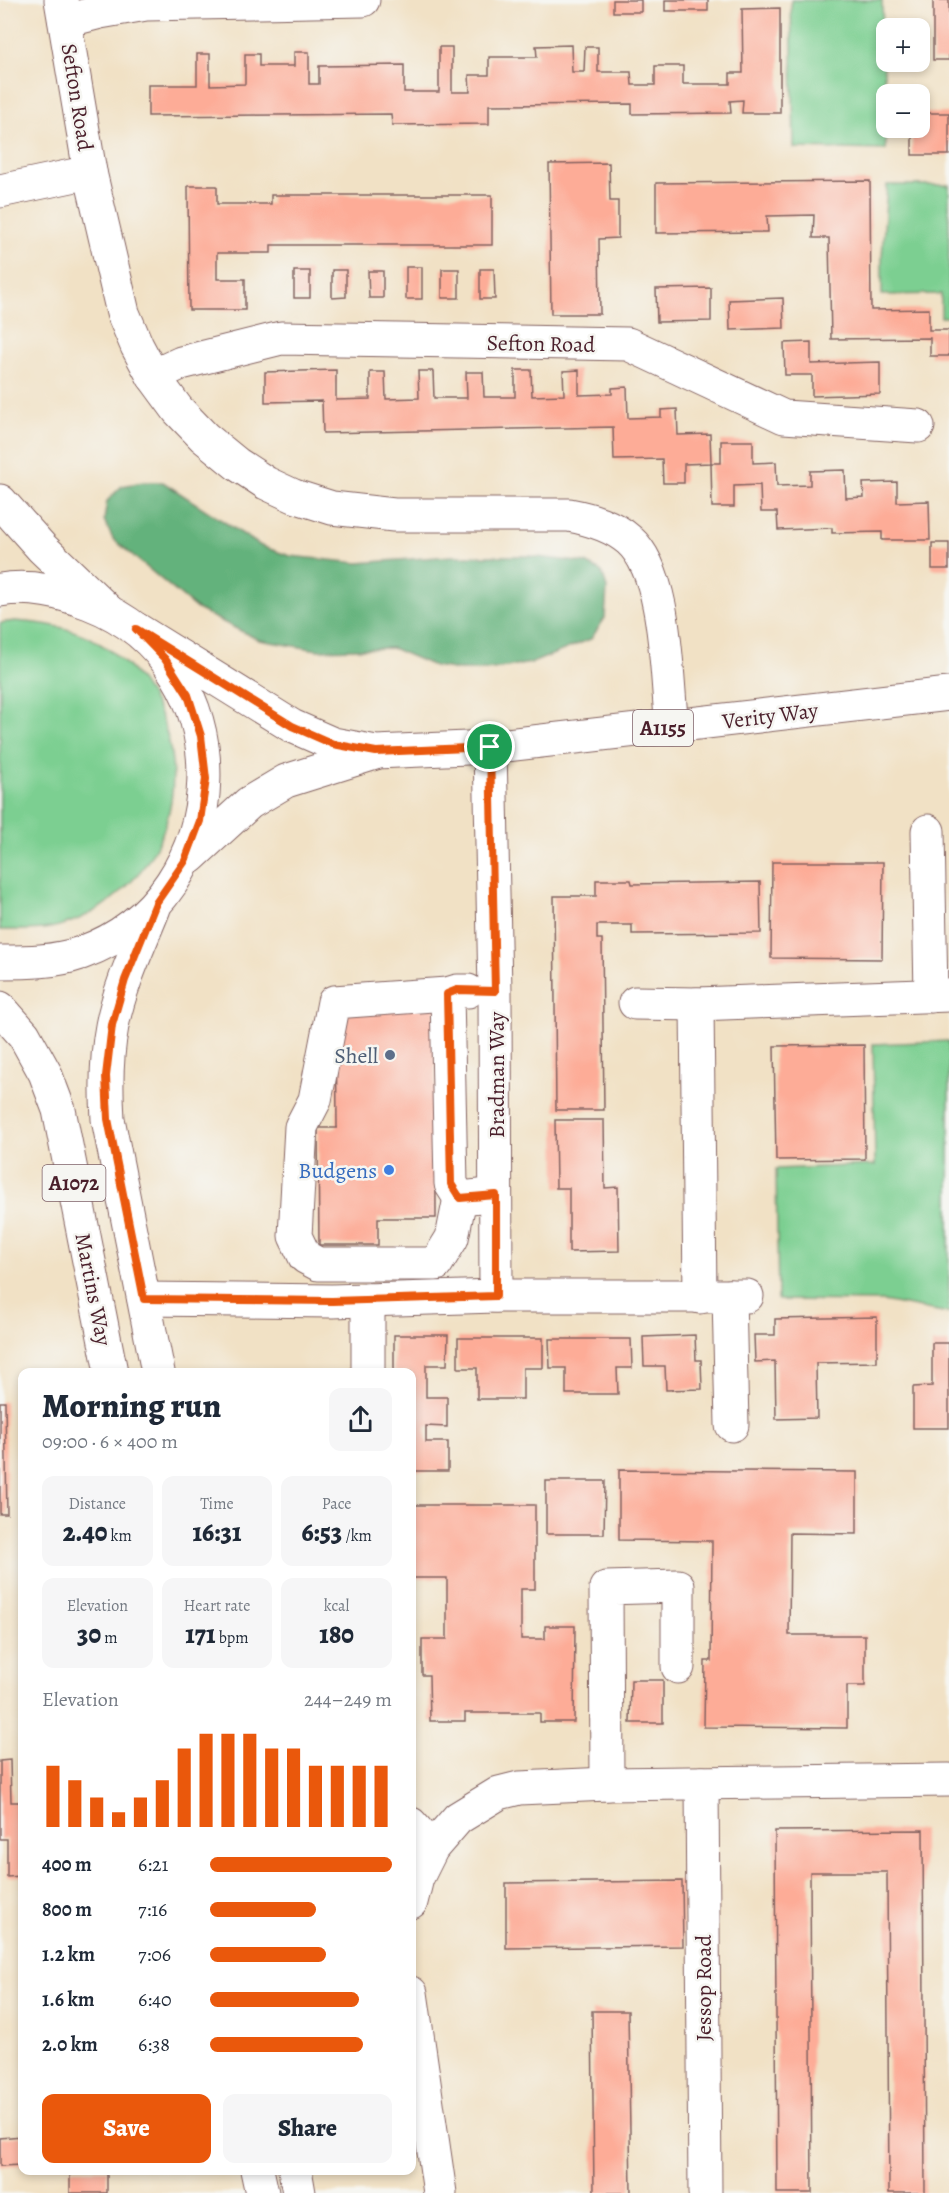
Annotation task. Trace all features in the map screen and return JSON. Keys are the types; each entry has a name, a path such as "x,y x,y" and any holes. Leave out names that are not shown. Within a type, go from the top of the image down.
{"street":[{"name":"Sefton Road","path":"363,0 146,4 108,10 63,11 90,172 123,313 153,376 178,410 204,437 237,464 266,483 332,508 394,515 569,515 592,520 629,540 644,558 654,581 660,610 672,727"},
{"name":"Sefton Road","path":"0,191 90,172"},
{"name":"Sefton Road","path":"153,376 181,363 281,338 628,344 784,417 918,426"},
{"name":"Martins Way","path":"0,501 42,548 107,610 136,629 165,659 188,695 201,736 206,779 200,821 185,861 156,903 125,980 115,1014 106,1076 108,1119 157,1368"},
{"name":"Martins Way","path":"0,590 17,587 63,593 107,610"},
{"name":"Verity Way","path":"136,629 292,726 333,744 376,752 490,747 949,694"},
{"name":"Bradman Way","path":"490,747 495,991 496,1296"},
{"name":"Verity Way","path":"185,861 249,803 286,781 376,752"},
{"path":"634,1004 697,1005 940,995 928,831"},
{"name":"Martins Way","path":"0,962 36,963 81,953 122,933 156,903"},
{"path":"447,994 451,1184 460,1198 452,1238 436,1264 318,1264 305,1257 295,1236 301,1127 315,1100 334,1002 447,994 457,990 495,991"},
{"path":"697,1005 725,1296 732,1425"},
{"name":"Martins Way","path":"0,1008 24,1035 45,1073 60,1110 110,1368"},
{"path":"460,1198 496,1195"},
{"path":"144,1299 368,1300 496,1296 725,1296"},
{"path":"368,1300 368,1368"},
{"path":"608,1784 606,1588 678,1586 678,1667"},
{"path":"416,1882 422,1836 458,1818 499,1793 519,1788 548,1785 949,1780"},
{"name":"Jessop Road","path":"702,1783 705,2193"},
{"path":"416,2027 440,2193"},
{"path":"258,2175 262,2193"},
{"path":"296,2175 299,2193"}],"green space":[{"path":"791,0 882,0 882,18 876,18 876,72 884,72 884,84 876,84 876,138 886,138 886,150 794,148"},
{"path":"887,185 949,185 949,317 941,317 941,294 882,295"},
{"path":"143,482 163,482 261,546 290,556 358,563 452,556 530,556 586,563 602,572 607,588 605,618 591,639 532,663 486,670 459,670 434,666 392,648 318,650 259,640 197,609 113,539 104,520 107,501 122,486"},
{"path":"15,621 44,624 72,631 90,638 121,659 145,687 162,718 171,752 172,787 166,822 151,855 128,885 102,906 72,922 37,930 0,930 0,623"},
{"path":"949,1041 949,1313 883,1301 778,1300 776,1169 875,1165 873,1044"}],"building":[{"path":"613,0 641,0 641,12 613,12"},
{"path":"665,0 708,0 708,11 665,11"},
{"path":"933,0 949,0 949,60 933,60"},
{"path":"780,8 780,113 742,113 743,100 730,101 731,113 632,114 632,104 489,105 489,124 392,125 391,114 148,116 148,85 197,85 197,54 210,54 210,85 245,84 245,54 259,54 259,66 294,66 294,52 309,52 309,84 319,84 319,66 404,65 404,92 439,92 439,47 452,47 452,92 470,92 469,75 489,75 489,57 537,57 536,46 571,45 572,72 584,72 585,47 598,47 598,72 631,72 632,85 655,85 655,66 683,66 683,84 730,84 730,73 743,73 742,9"},
{"path":"930,113 949,113 949,155 912,155 912,138 930,138"},
{"path":"609,163 610,201 618,201 618,238 599,239 600,314 551,314 549,164"},
{"path":"870,181 871,310 929,309 929,330 949,330 949,356 930,356 930,338 831,339 829,238 813,238 814,215 767,216 768,232 656,233 656,183"},
{"path":"188,186 217,186 217,204 271,204 271,195 492,195 492,245 271,245 271,253 217,253 217,279 245,279 245,310 189,310"},
{"path":"406,267 422,267 422,299 406,299"},
{"path":"442,269 459,269 459,298 442,298"},
{"path":"480,269 494,269 495,299 480,299"},
{"path":"332,270 346,270 346,297 332,298"},
{"path":"294,271 310,271 310,298 294,298"},
{"path":"368,271 383,271 383,298 369,298"},
{"path":"711,288 711,321 657,322 656,289"},
{"path":"783,298 784,328 730,330 729,300"},
{"path":"811,342 811,364 880,362 880,394 812,396 812,375 785,375 784,343"},
{"path":"336,370 336,400 370,399 370,372 385,372 386,399 419,398 418,371 433,371 434,398 467,398 466,372 483,372 484,397 515,397 515,370 531,370 532,396 564,395 563,371 579,370 579,395 612,394 612,388 627,387 628,418 661,417 661,410 677,409 678,435 710,434 711,463 684,464 684,483 663,483 662,459 614,460 613,427 323,433 322,401 265,402 265,372"},
{"path":"721,441 753,441 753,463 776,462 777,486 810,485 810,471 845,470 846,498 864,497 863,483 897,482 897,502 929,501 930,540 882,540 882,532 832,533 832,528 778,530 777,512 761,512 760,485 734,486 734,507 712,507 711,463 721,463"},
{"path":"932,543 949,543 949,569 932,569"},
{"path":"772,862 883,862 882,959 771,958"},
{"path":"596,880 631,880 632,884 760,882 761,933 632,934 632,925 597,925 597,939 602,939 604,1110 556,1110 554,896 596,896"},
{"path":"435,1002 436,1218 378,1218 378,1245 319,1245 318,1128 337,1128 336,1003"},
{"path":"864,1045 865,1159 776,1160 774,1046"},
{"path":"555,1120 604,1120 605,1188 618,1187 619,1251 569,1252 569,1188 556,1188"},
{"path":"877,1317 877,1362 816,1363 817,1418 776,1419 775,1361 755,1362 754,1335 775,1335 775,1319"},
{"path":"394,1335 448,1335 447,1365 426,1365 426,1397 447,1397 447,1427 426,1426 426,1442 448,1442 448,1471 416,1471 416,1368 394,1368"},
{"path":"695,1335 696,1360 701,1360 702,1389 666,1390 665,1366 644,1366 643,1337"},
{"path":"458,1338 543,1338 543,1368 523,1368 523,1399 477,1399 477,1368 458,1368"},
{"path":"549,1339 631,1339 632,1368 617,1368 618,1394 566,1394 566,1368 550,1368"},
{"path":"932,1343 949,1343 949,1428 913,1428 913,1387 932,1386"},
{"path":"0,1402 5,1402 7,1514 0,1514"},
{"path":"619,1470 857,1472 857,1534 790,1533 789,1635 865,1635 865,1686 847,1686 847,1728 704,1727 705,1661 711,1661 712,1541 619,1540"},
{"path":"546,1481 605,1481 604,1534 546,1534"},
{"path":"416,1505 535,1505 535,1589 521,1589 521,1639 545,1639 545,1626 575,1626 574,1722 540,1722 540,1713 465,1713 465,1721 430,1721 429,1675 422,1675 422,1639 447,1639 447,1578 416,1578"},
{"path":"631,1680 663,1680 663,1723 630,1723"},
{"path":"10,1760 11,1802 18,1802 18,1876 7,1877 7,1839 0,1839 0,1761"},
{"path":"923,1830 925,2193 889,2193 887,1872 810,1872 812,2193 777,2193 775,1831"},
{"path":"682,1881 683,1946 506,1948 506,1883"},
{"path":"592,2011 628,2011 631,2193 594,2193"},
{"path":"18,2136 18,2165 0,2166 0,2138"},
{"path":"70,2175 107,2175 107,2193 70,2193"}],"place":[{"name":"Shell","path":"390,1055"},
{"name":"Budgens","path":"389,1170"}],"route":[{"path":"136,629 292,726 333,744 376,752 490,747 495,991 457,990 447,994 451,1184 460,1198 496,1195 496,1296 332,1301 144,1299 108,1119 106,1076 112,1025 125,980 156,903 185,861 200,821 206,779 201,736 188,695 165,659 136,629"}]}
